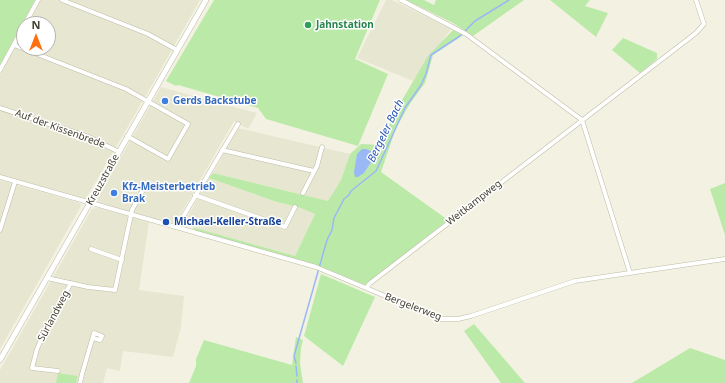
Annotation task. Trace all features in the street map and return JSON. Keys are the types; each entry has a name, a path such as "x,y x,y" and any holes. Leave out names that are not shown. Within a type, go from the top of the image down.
{"street":[{"path":"29,16 38,0"},
{"path":"62,0 148,34 176,50"},
{"name":"Kreuzstraße","path":"0,360 176,50 206,0"},
{"path":"401,0 466,34 582,120 630,273"},
{"name":"Weitkampweg","path":"366,288 375,279 699,30 703,26 704,21 696,0"},
{"path":"0,70 16,41"},
{"path":"14,45 111,82 188,124 168,159 127,136"},
{"name":"Auf der Kissenbrede","path":"0,108 89,137 119,152"},
{"path":"177,227 238,124"},
{"path":"303,193 317,166 322,147"},
{"path":"222,150 314,171"},
{"name":"Bergelerweg","path":"0,177 316,267 438,319 448,320 471,316 575,281 725,259"},
{"path":"0,230 15,182"},
{"path":"91,249 122,260 132,210 143,190"},
{"path":"196,196 285,227 295,207"},
{"name":"Sürlandweg","path":"47,278 71,284 115,290 122,260"},
{"name":"Sürlandweg","path":"58,372 32,368 37,348 49,322 71,284"},
{"path":"80,383 93,338"}],"shaded area":[{"path":"41,0 200,0 87,197 84,198 0,175 0,75 16,46 16,56 56,56 56,16 32,16"},
{"path":"386,0 392,0 451,29 413,81 357,58"},
{"path":"161,87 257,113 248,129 234,121 175,224 135,214 98,202 98,197"},
{"path":"238,128 350,154 341,180 328,201 213,173"},
{"path":"209,178 315,214 295,256 192,227 184,223"},
{"path":"0,180 80,203 81,206 0,349"},
{"path":"98,208 149,222 139,290 184,296 181,327 173,357 123,351 120,371 107,368 103,383 0,383 0,370 92,209"}],"green space":[{"path":"0,0 35,0 26,16 16,16 16,35 0,65"},
{"path":"214,0 380,0 355,59 388,74 358,146 266,119 258,108 178,85 176,86 166,81"},
{"path":"406,0 424,0 434,5 436,0 524,0 473,36 453,23"},
{"path":"550,0 590,0 585,6 608,13 596,37"},
{"path":"453,30 463,35 433,55 425,83 411,102 396,128 381,172 448,220 365,285 317,265 196,231 192,227 295,256 315,214 209,178 213,173 328,201 341,180 350,154 361,144 382,145 392,117 428,56","holes":["357,154 374,158 364,173 356,165"]},
{"path":"623,38 657,53 657,59 640,73 612,50"},
{"path":"725,183 725,235 710,189"},
{"path":"321,274 375,297 343,366 304,336"},
{"path":"474,324 525,383 501,383 464,331"},
{"path":"296,337 303,340 300,363 303,383 189,383 196,366 196,359 204,340 292,365"},
{"path":"690,348 725,360 725,383 632,383"},
{"path":"58,373 78,376 76,383 56,383"}],"water":[{"path":"362,149 373,152 374,158 364,173 358,177 355,177 354,172 357,154"}],"waterway":[{"name":"Bergeler Bach","path":"296,363 294,356 327,240 332,230 334,218 344,199 351,191 376,171 405,108 421,85 426,74 431,55 460,36 475,21 509,0"},
{"name":"Bergeler Bach","path":"296,366 297,376"}],"place":[{"name":"Jahnstation","path":"308,25"},
{"name":"Gerds Backstube","path":"165,101"},
{"name":"Kfz-Meisterbetrieb Brak","path":"114,193"},
{"name":"Michael-Keller-Straße","path":"166,222"}]}
